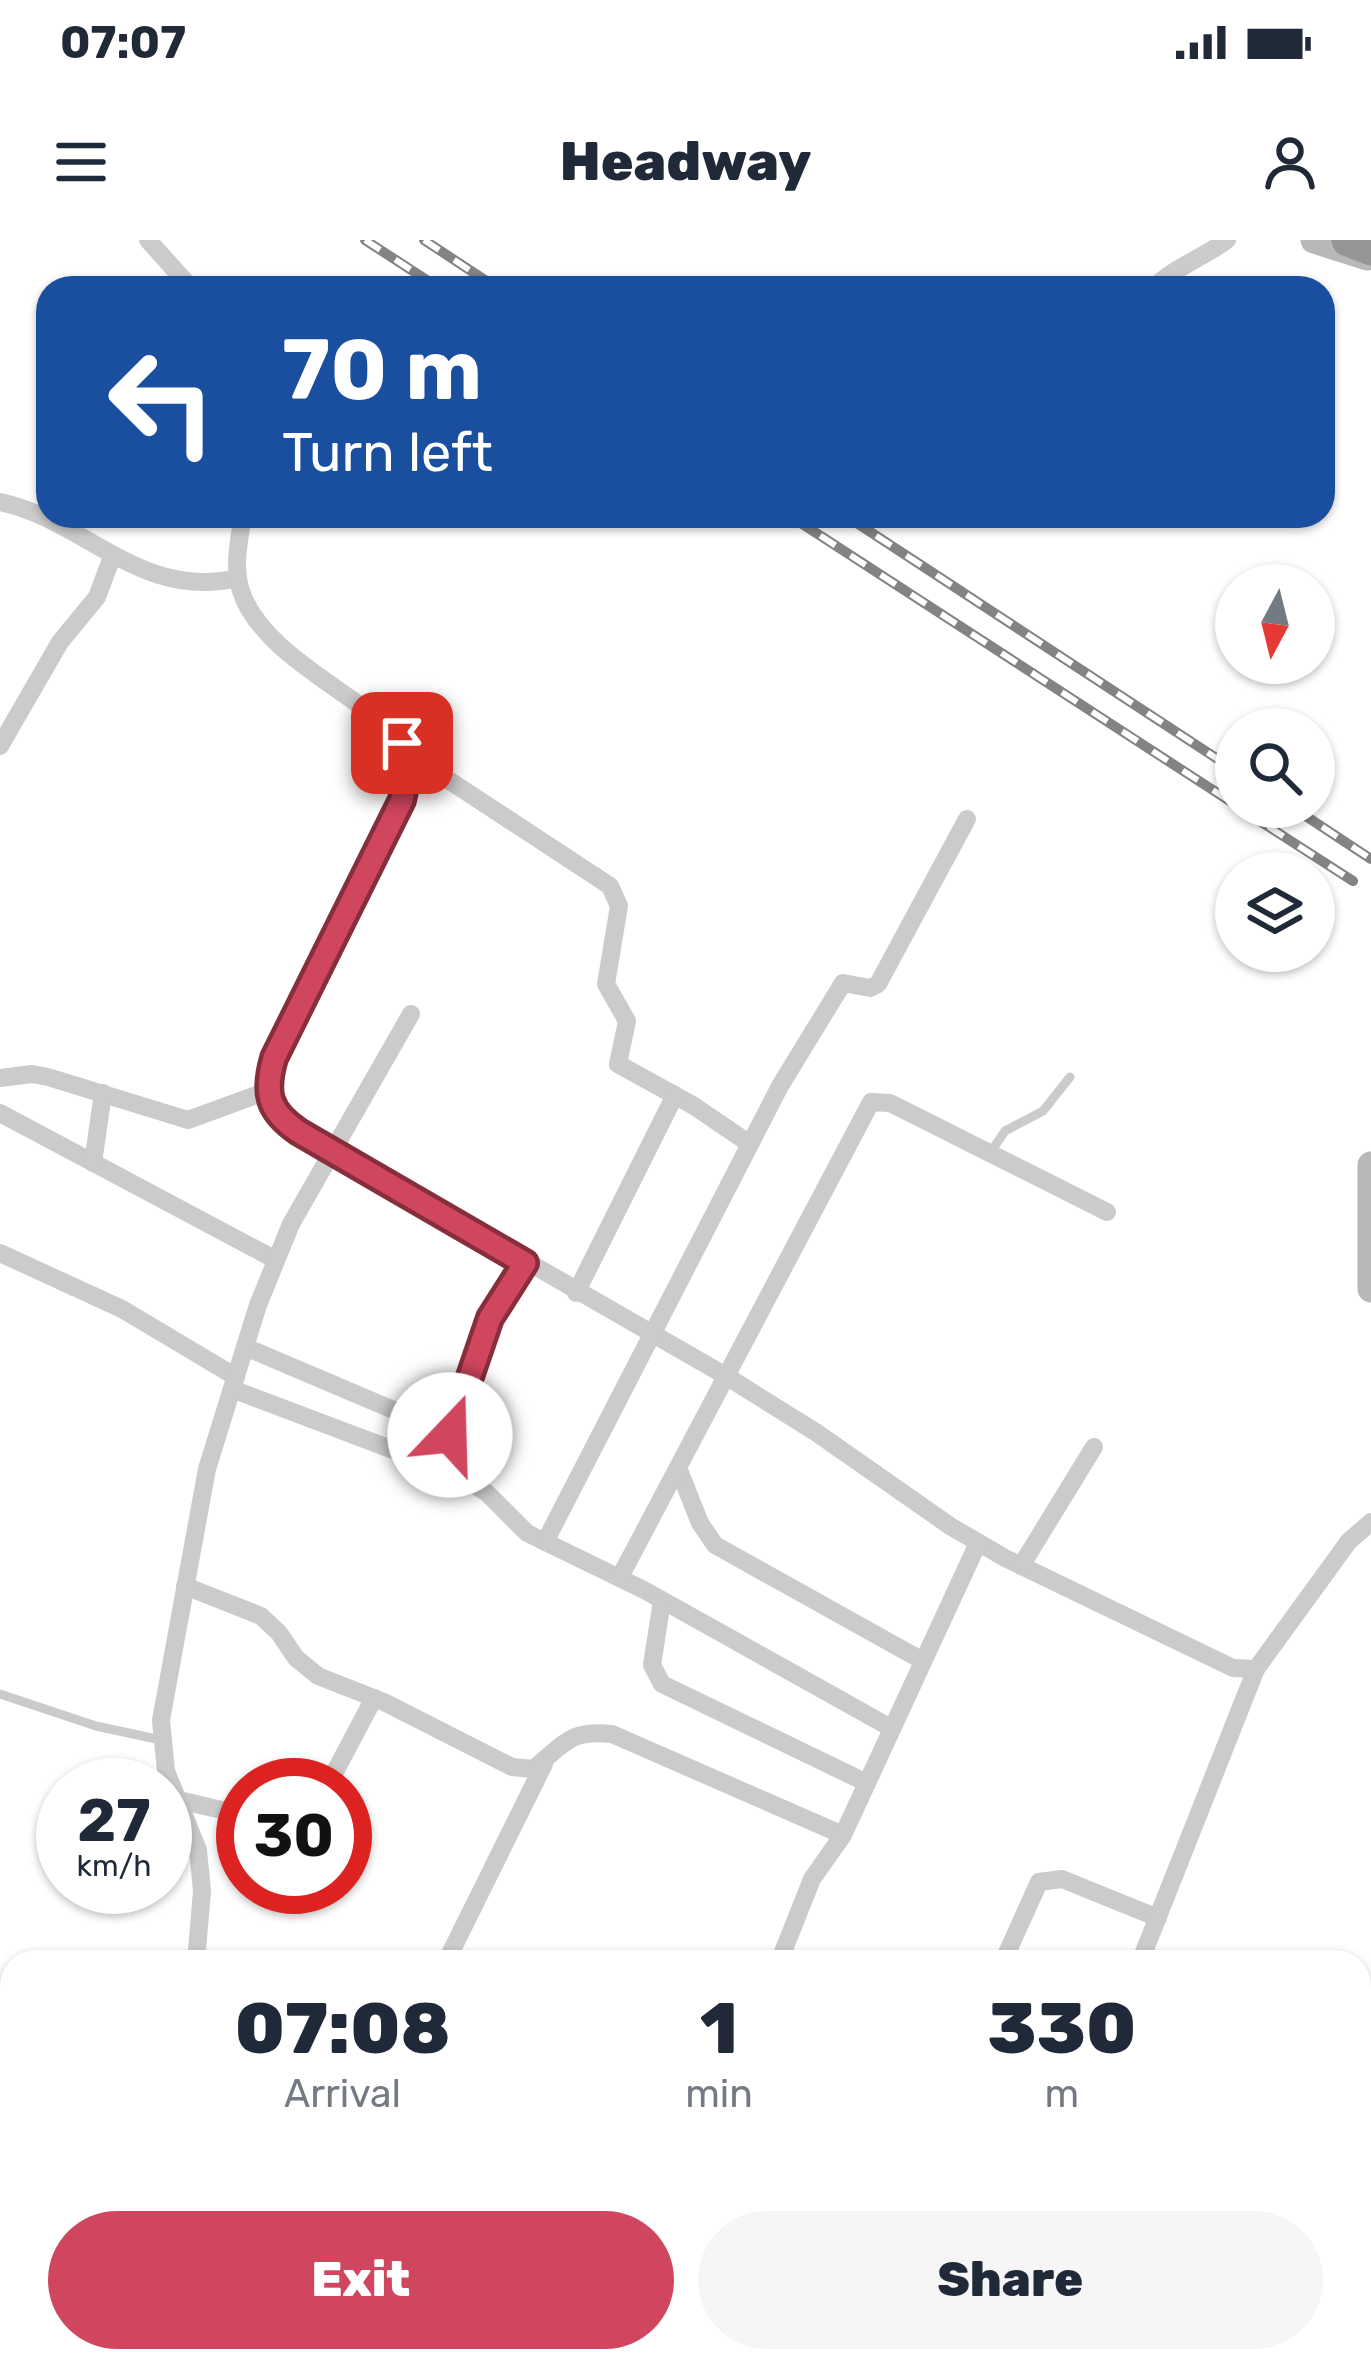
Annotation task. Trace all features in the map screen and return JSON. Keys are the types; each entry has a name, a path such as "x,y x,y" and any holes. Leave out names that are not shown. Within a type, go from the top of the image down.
{"highway":[{"path":"1348,240 1371,249"}],"street":[{"path":"148,240 180,276"},
{"path":"1163,276 1204,258 1227,240"},
{"path":"1314,240 1371,258"},
{"path":"0,502 36,511"},
{"path":"64,528 112,557 174,579 207,583 238,578"},
{"path":"242,528 238,578 250,610 266,629 387,727 402,743 410,764 402,800 274,1058 267,1091 273,1111 331,1150 726,1376 978,1543 1215,1660 1233,1668 1256,1669"},
{"path":"0,746 60,642 97,597 112,557"},
{"path":"410,764 450,781 616,893 619,914 606,984 627,1021 618,1064 750,1144"},
{"path":"545,1542 750,1144 843,983 870,988 878,984 967,819"},
{"path":"164,1758 164,1694 207,1469 245,1347 303,1198 411,1014"},
{"path":"0,1078 39,1075 188,1120 267,1091"},
{"path":"93,1163 103,1093"},
{"path":"576,1293 675,1095"},
{"path":"620,1577 872,1102 890,1103 1107,1212"},
{"path":"0,1113 276,1260"},
{"path":"1371,1165 1371,1289"},
{"path":"0,1252 142,1319 234,1383 472,1483 514,1522 545,1542 620,1577 891,1729"},
{"path":"440,1468 490,1318 525,1263"},
{"path":"245,1347 450,1435"},
{"path":"1021,1566 1094,1447"},
{"path":"679,1470 700,1523 715,1544 923,1660"},
{"path":"1145,1950 1256,1669 1336,1558 1371,1522"},
{"path":"784,1950 812,1880 843,1835 978,1543"},
{"path":"184,1586 261,1616 307,1669 522,1771 546,1760 571,1737 596,1732 629,1738 843,1835"},
{"path":"662,1601 652,1665 662,1684 866,1784"},
{"path":"342,1758 374,1698"},
{"path":"452,1950 546,1760"},
{"path":"192,1829 201,1871 197,1950"},
{"path":"1009,1950 1045,1879 1062,1879 1158,1918"}],"lane":[{"path":"990,1154 1005,1131 1043,1111 1070,1077"},
{"path":"0,1694 96,1726 161,1740"}],"railway":[{"path":"365,240 420,276"},
{"path":"424,240 479,276"},
{"path":"809,528 1215,791"},
{"path":"864,528 1215,757"},
{"path":"1271,828 1353,881"},
{"path":"1324,828 1371,859"}],"route":[{"path":"402,743 410,764 402,800 274,1058 267,1091 273,1111 299,1132 525,1263 490,1318 450,1435"}]}
